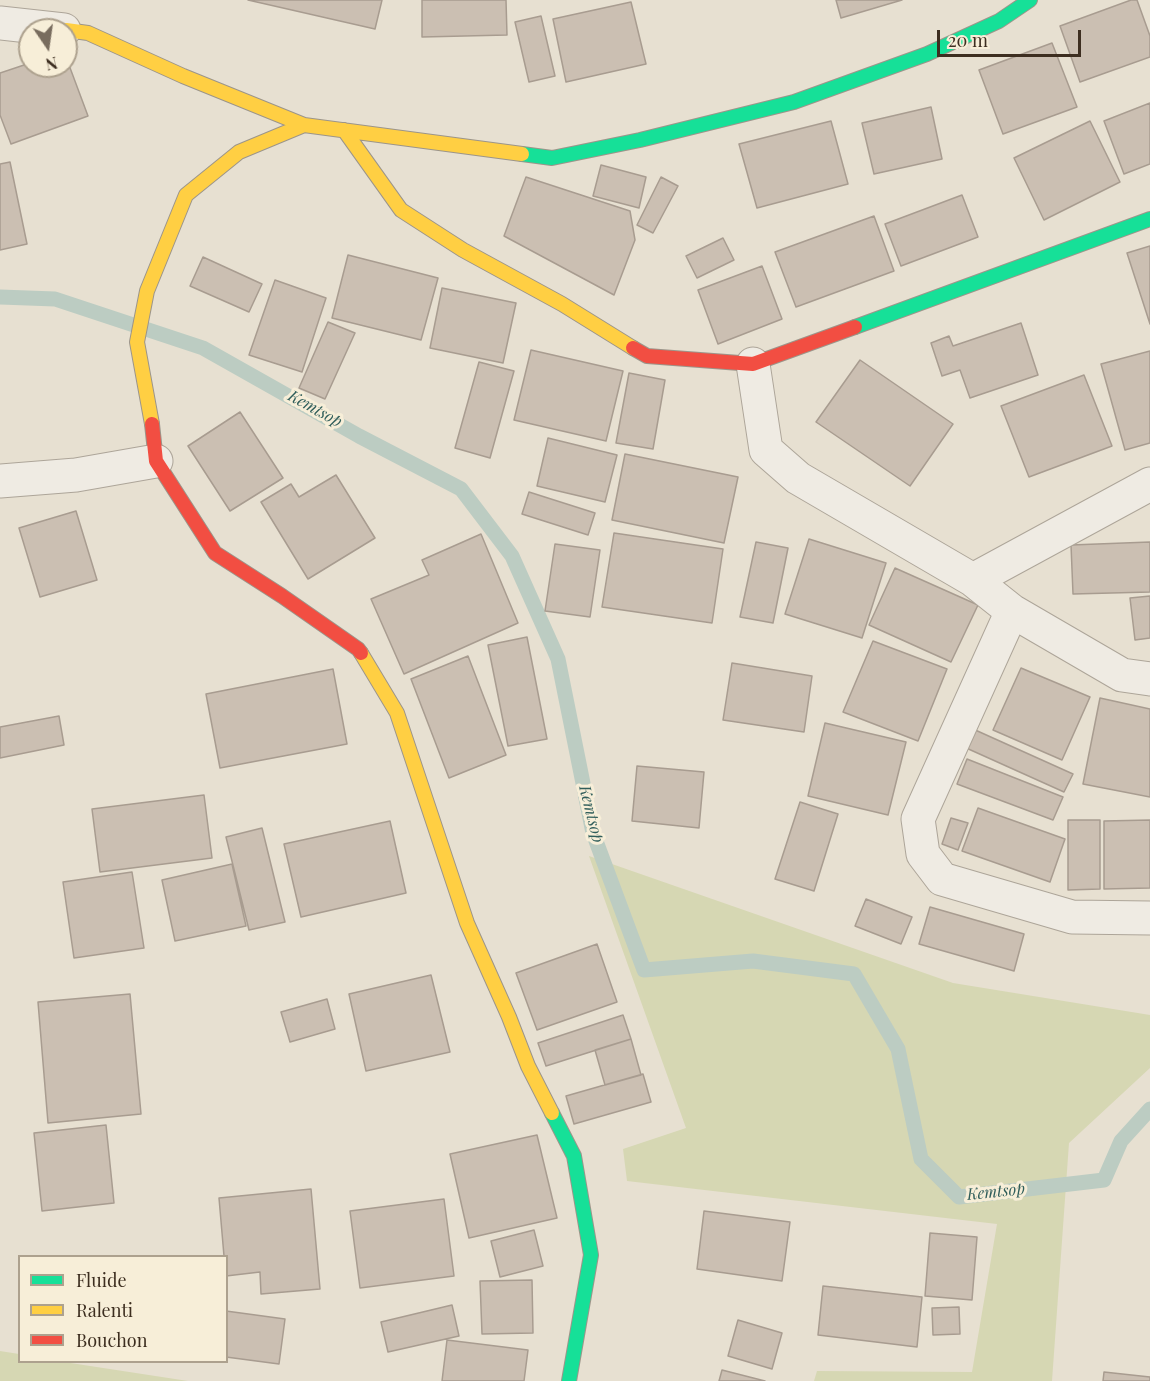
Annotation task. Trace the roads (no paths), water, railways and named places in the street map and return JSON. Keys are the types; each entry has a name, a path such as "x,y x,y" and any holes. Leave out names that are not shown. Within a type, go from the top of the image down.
{"street":[{"path":"78,32 88,33 183,76 304,125 552,158 640,140 794,102 927,54 999,21 1029,0"},
{"path":"0,23 18,25"},
{"path":"304,125 239,152 186,195 147,291 137,342 152,420 156,460 215,553 358,649 398,713 467,923 528,1066 574,1156 591,1255 569,1381"},
{"path":"344,130 401,210 463,250 562,304 647,356 753,364 1150,219"},
{"path":"753,364 766,450 798,478 973,580 1012,611 1122,675 1150,679"},
{"path":"0,481 76,475 156,460"},
{"path":"973,580 1150,484"},
{"path":"1012,611 918,819 923,854 942,879 1072,916 1150,918"}],"waterway":[{"name":"Kemtsop","path":"0,297 55,299 203,348 359,436 461,489 512,556 558,659 593,833 644,970 753,961 854,974 898,1049 921,1159 959,1197 1104,1180 1121,1141 1150,1109"}]}
